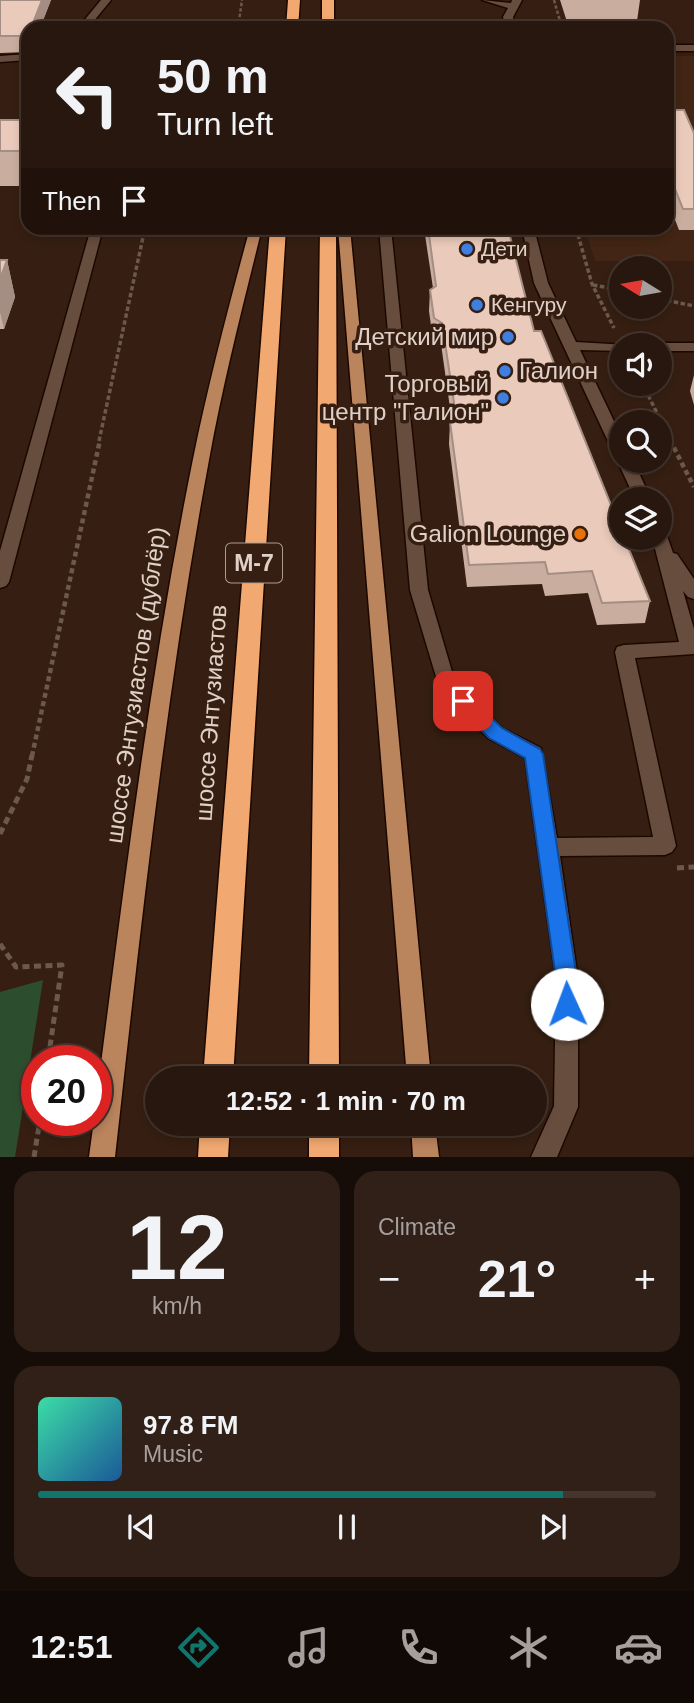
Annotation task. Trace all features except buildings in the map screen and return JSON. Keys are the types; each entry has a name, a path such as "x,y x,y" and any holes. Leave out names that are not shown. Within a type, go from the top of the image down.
{"highway":[{"path":"292,21 294,0"},
{"path":"328,0 330,21"},
{"name":"шоссе Энтузиастов","path":"219,1066 278,235"},
{"path":"324,1066 328,235"},
{"path":"213,1157 214,1136"},
{"path":"324,1136 324,1157"}],"main road":[{"name":"шоссе Энтузиастов (дублёр)","path":"102,1157 153,743 193,492 236,301 254,235"},
{"path":"345,235 418,1066"},
{"path":"424,1136 426,1157"}],"street":[{"path":"89,21 106,0"},
{"path":"487,0 514,3 509,21"},
{"path":"674,48 694,48"},
{"path":"0,59 21,58"},
{"path":"0,582 95,235"},
{"path":"386,235 419,590 447,685 495,733 534,754 567,979 566,1107 544,1157"},
{"path":"530,235 541,283 609,427"},
{"path":"571,346 609,341"},
{"path":"672,347 694,347"},
{"path":"547,848 665,846 624,652 690,648 664,550"},
{"path":"667,550 694,593"}],"path":[{"path":"239,21 242,0"},
{"path":"554,0 560,21"},
{"path":"0,834 27,779 144,235"},
{"path":"578,235 592,284 616,333"},
{"path":"592,284 609,288"},
{"path":"672,301 694,306"},
{"path":"648,396 694,487"},
{"path":"0,944 16,967 62,965 50,1045"},
{"path":"34,1157 37,1136"}],"shaded area":[{"path":"674,56 694,56 694,261 672,261 672,256 609,256 609,261 595,261 587,235 674,235"}],"green space":[{"path":"43,980 33,1045 21,1045 21,1119 15,1157 0,1157 0,992"}],"place":[{"name":"Дети","path":"467,249"},
{"name":"Кенгуру","path":"477,305"},
{"name":"Детский мир","path":"508,337"},
{"name":"Галион","path":"505,371"},
{"name":"Торговый центр \"Галион\"","path":"503,398"},
{"name":"Galion Lounge","path":"580,534"}],"route":[{"path":"463,701 495,733 534,754 567,979 567,1004"}]}
